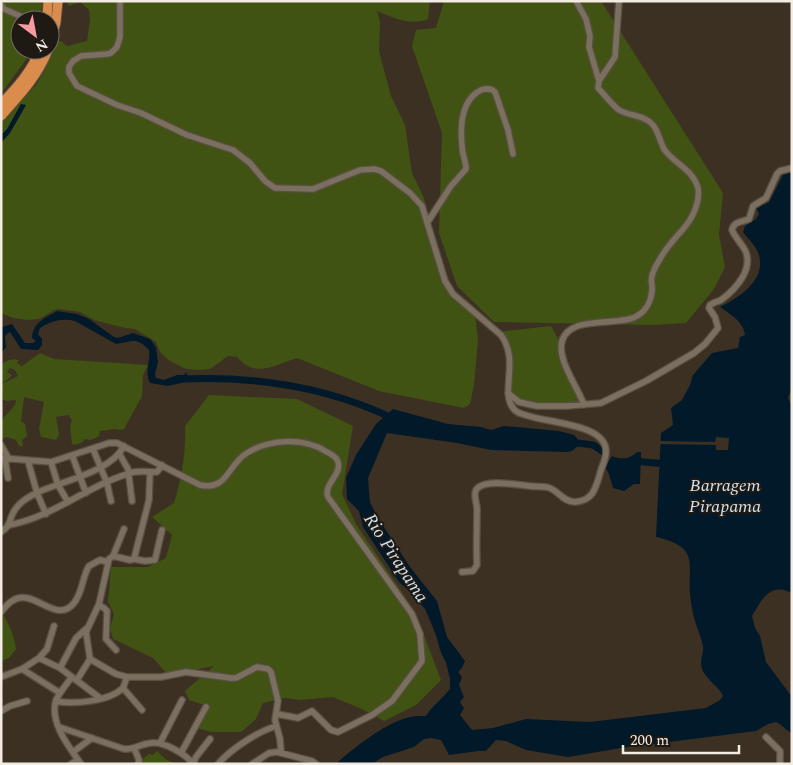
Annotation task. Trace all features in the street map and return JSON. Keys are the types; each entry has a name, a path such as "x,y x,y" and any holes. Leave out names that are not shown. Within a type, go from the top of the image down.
{"highway":[{"path":"1,104 24,80 36,60"},
{"path":"1,116 29,85 44,60"}],"street":[{"path":"120,1 120,37 117,47 111,53 81,56 72,62 69,67 69,73 72,80 78,86 187,135 233,150 250,163 265,181 275,188 313,189 360,170 374,169 381,171 417,200 424,212 448,288 463,304 501,335 505,341 510,359 508,393 512,408 521,414 536,419 579,427 598,435 604,444 605,456 593,493 584,500 570,501 546,487 489,483 480,486 475,494 477,510 477,566 473,571 462,572"},
{"path":"576,1 586,19 590,36 589,47 599,81"},
{"path":"584,405 580,393 565,365 562,342 574,328 589,323 637,317 647,308 652,291 651,277 660,258 691,221 699,189 690,173 665,150 653,125 645,119 630,116 618,109 598,88 599,81 615,56 619,1"},
{"path":"427,222 451,186 466,169 462,148 462,125 467,102 472,96 486,88 493,89 495,92 508,130 513,154"},
{"path":"508,393 519,402 538,406 600,403 646,381 694,352 718,328 710,306 728,293 740,281 745,272 747,257 732,227 736,223 749,219 753,206 766,198 777,178 777,174 792,168"},
{"path":"5,459 51,462 114,442 197,484 206,486 220,483 226,478 233,464 239,458 267,444 298,442 310,444 336,458 338,463 337,469 327,488 328,497 412,614 418,628 422,653 421,664 396,697 382,709 336,732 331,730 312,711 298,718 277,714"},
{"path":"1,445 8,478"},
{"path":"9,526 13,513 27,498 100,467 120,454 124,446"},
{"path":"93,449 107,483 111,501"},
{"path":"120,454 126,463 129,474 132,501"},
{"path":"72,455 86,493"},
{"path":"28,461 37,493 46,514"},
{"path":"51,462 58,484 68,502"},
{"path":"1,532 9,526 46,514 107,483 129,474 159,471 162,465"},
{"path":"134,558 149,500 150,472"},
{"path":"124,529 113,556 108,562 99,605 89,626 86,638 90,659 127,678 161,677 186,672 236,678 257,667 268,669 271,672 278,697 275,720 281,742 281,752"},
{"path":"113,556 130,560 134,558 145,561 155,560 162,530"},
{"path":"1,612 12,601 19,598 33,600 55,610 66,609 72,605 80,593 88,566 100,560 108,562"},
{"path":"99,605 107,611 106,639 116,650"},
{"path":"1,677 22,669 39,658 47,649 54,626"},
{"path":"60,668 76,638 89,626"},
{"path":"39,658 60,668 100,698"},
{"path":"71,764 79,762 59,728 54,710 60,693 90,659"},
{"path":"22,669 60,693"},
{"path":"56,701 76,703 115,695 124,688 127,678"},
{"path":"124,688 142,710"},
{"path":"160,743 182,700"},
{"path":"1,710 27,701"},
{"path":"181,753 206,707"},
{"path":"218,764 238,747 276,726"},
{"path":"59,728 124,749 134,748 150,742 160,743 188,757 193,764"},
{"path":"766,737 780,750 780,764"},
{"path":"72,752 92,738"},
{"path":"193,764 210,739"},
{"path":"134,748 139,760 138,764"},
{"path":"252,764 269,753 281,752 312,761 316,764"}],"green space":[{"path":"1,1 42,1 42,10 10,10 10,60 26,60 1,94"},
{"path":"66,1 430,1 428,19 422,21 402,20 377,11 380,22 379,51 391,96 405,125 412,173 424,198 426,219 445,281 475,314 478,339 474,385 470,404 464,408 379,391 297,358 273,367 258,369 244,364 237,357 228,356 210,369 186,369 170,361 160,352 156,342 135,329 94,320 80,312 59,309 39,319 27,320 13,318 1,313 1,121 36,85 48,60 60,60 60,41 67,46 87,41 90,20 89,10 80,2 69,6"},
{"path":"444,1 601,1 723,193 719,235 725,267 714,289 686,323 654,325 494,322 457,286 439,233 442,133 412,46 416,30 436,28"},
{"path":"551,326 562,346 583,404 546,405 509,398 510,359 497,332"},
{"path":"40,353 54,359 148,365 143,375 142,396 124,429 100,431 99,436 91,440 84,439 83,442 75,445 72,444 70,426 72,420 68,415 56,417 59,435 56,440 41,437 39,429 44,402 24,397 21,421 25,424 27,436 22,440 23,447 19,446 16,440 7,437 1,439 1,421 15,405 16,400 7,401 1,399 1,384 18,376 15,370 10,368 7,372 12,375 1,383 1,365 14,359 19,360 17,363 22,366"},
{"path":"209,395 297,399 353,426 342,494 356,524 415,612 441,680 416,705 384,721 333,697 300,700 285,698 263,703 256,719 241,732 212,732 196,728 210,707 189,700 185,691 214,666 168,675 153,658 113,639 110,629 114,614 108,602 111,567 148,567 166,558 172,535 152,517 174,503 183,465 185,426"},
{"path":"1,612 11,629 16,649 9,658 1,661"},
{"path":"157,751 165,759 177,764 140,764 145,757 149,754 153,755"}],"water":[{"path":"21,104 26,105 10,133 1,143 1,135 7,129"},
{"name":"Barragem Pirapama","path":"792,172 792,387 788,398 792,406 792,593 784,590 772,591 763,598 752,616 755,628 760,636 766,662 792,697 792,733 776,722 756,731 621,748 568,757 526,750 506,741 496,740 486,751 449,755 441,740 431,738 424,739 414,747 383,757 372,764 336,764 378,731 408,717 426,716 450,689 450,679 446,663 425,609 399,582 363,527 359,511 347,499 346,478 356,455 376,424 393,409 448,424 481,427 491,430 504,426 559,431 574,435 577,438 578,446 568,452 491,450 387,433 368,478 370,502 378,518 410,567 437,601 447,637 465,661 458,672 462,677 459,685 464,697 460,702 464,708 460,715 472,730 493,728 526,719 590,722 706,708 720,700 723,696 702,669 703,647 692,609 690,569 687,553 671,541 656,537 661,433 673,425 671,408 682,400 693,375 712,353 738,348 740,337 745,335 739,322 720,307 743,293 755,280 759,272 759,255 743,232 745,226 756,219 759,214 756,208 769,202 783,175"},
{"path":"57,311 77,314 89,319 114,337 118,338 133,333 150,339 156,347 158,362 156,378 164,380 177,375 184,375 186,372 190,381 168,386 150,383 148,379 149,350 145,346 137,341 116,344 70,320 57,321 40,328 38,334 42,339 42,345 38,350 21,349 10,332 5,336 6,347 1,354 2,327 12,324 25,343 33,343 36,341 32,338 34,328"},
{"path":"641,452 640,484 634,484 624,491 613,488 605,467 612,456 626,458"}],"pier":[{"path":"716,437 729,438 728,450 716,450 716,445 660,444 660,441 715,442"}],"waterway":[{"path":"182,379 236,379 290,386 342,398 392,418"},
{"name":"Rio Pirapama","path":"570,442 593,445 605,453"},
{"name":"Rio Pirapama","path":"633,461 667,464"}]}
